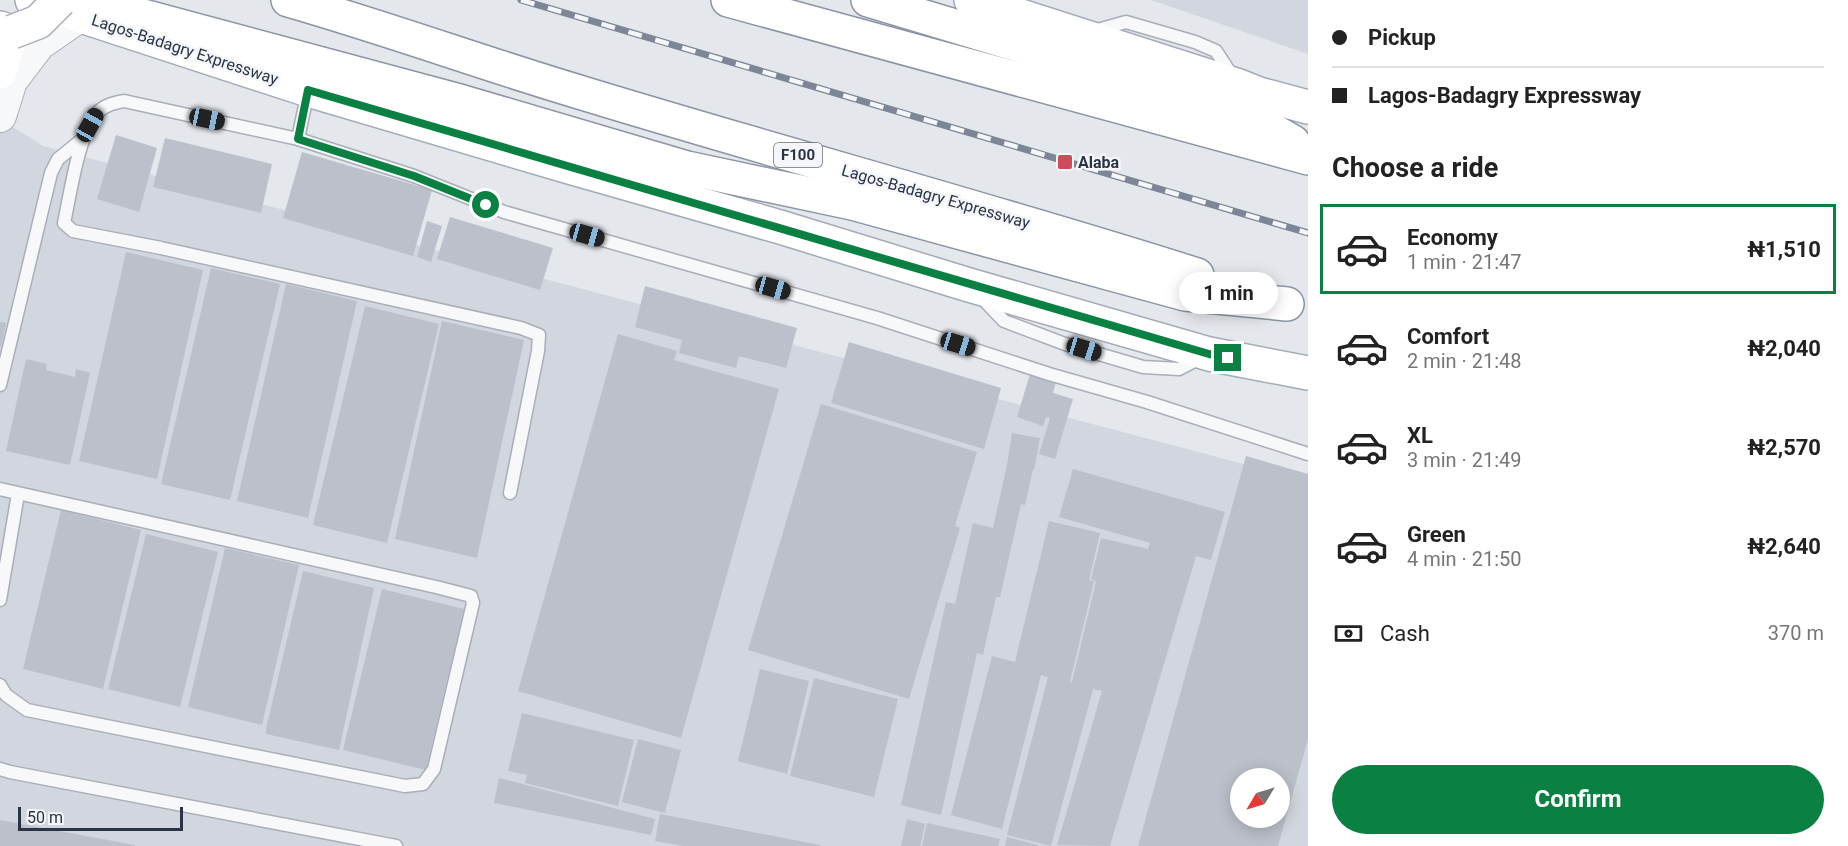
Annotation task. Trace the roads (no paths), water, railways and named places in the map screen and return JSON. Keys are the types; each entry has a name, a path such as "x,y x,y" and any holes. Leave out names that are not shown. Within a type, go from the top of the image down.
{"main road":[{"name":"Lagos-Badagry Expressway","path":"32,0 81,5 308,90 576,170 780,227 969,285 1209,354 1308,373"},
{"name":"Lagos-Badagry Expressway","path":"288,0 579,92 952,200 1298,307"},
{"path":"728,0 1308,158"},
{"path":"868,0 1241,112 1308,150"},
{"path":"970,0 1259,94 1308,107"},
{"path":"0,72 6,30 38,22 81,5 143,16 463,102 687,168 852,203 1185,294 1298,307"}],"street":[{"path":"0,116 11,81 39,44 81,5"}],"lane":[{"path":"298,139 308,90"},
{"path":"510,493 538,351 539,335 521,328 161,248 73,231 64,223 84,138 97,112 111,104 124,101 298,139 414,176 504,212 877,318 1308,454"},
{"path":"0,385 51,173 58,159 84,138"},
{"path":"0,489 436,587 471,597 473,603 434,769 423,784 405,786 27,710 6,695 0,685"},
{"path":"0,600 18,494"},
{"path":"0,769 396,846"}],"railway":[{"path":"521,0 1308,233"}],"place":[{"name":"Alaba","path":"1065,162"}]}
